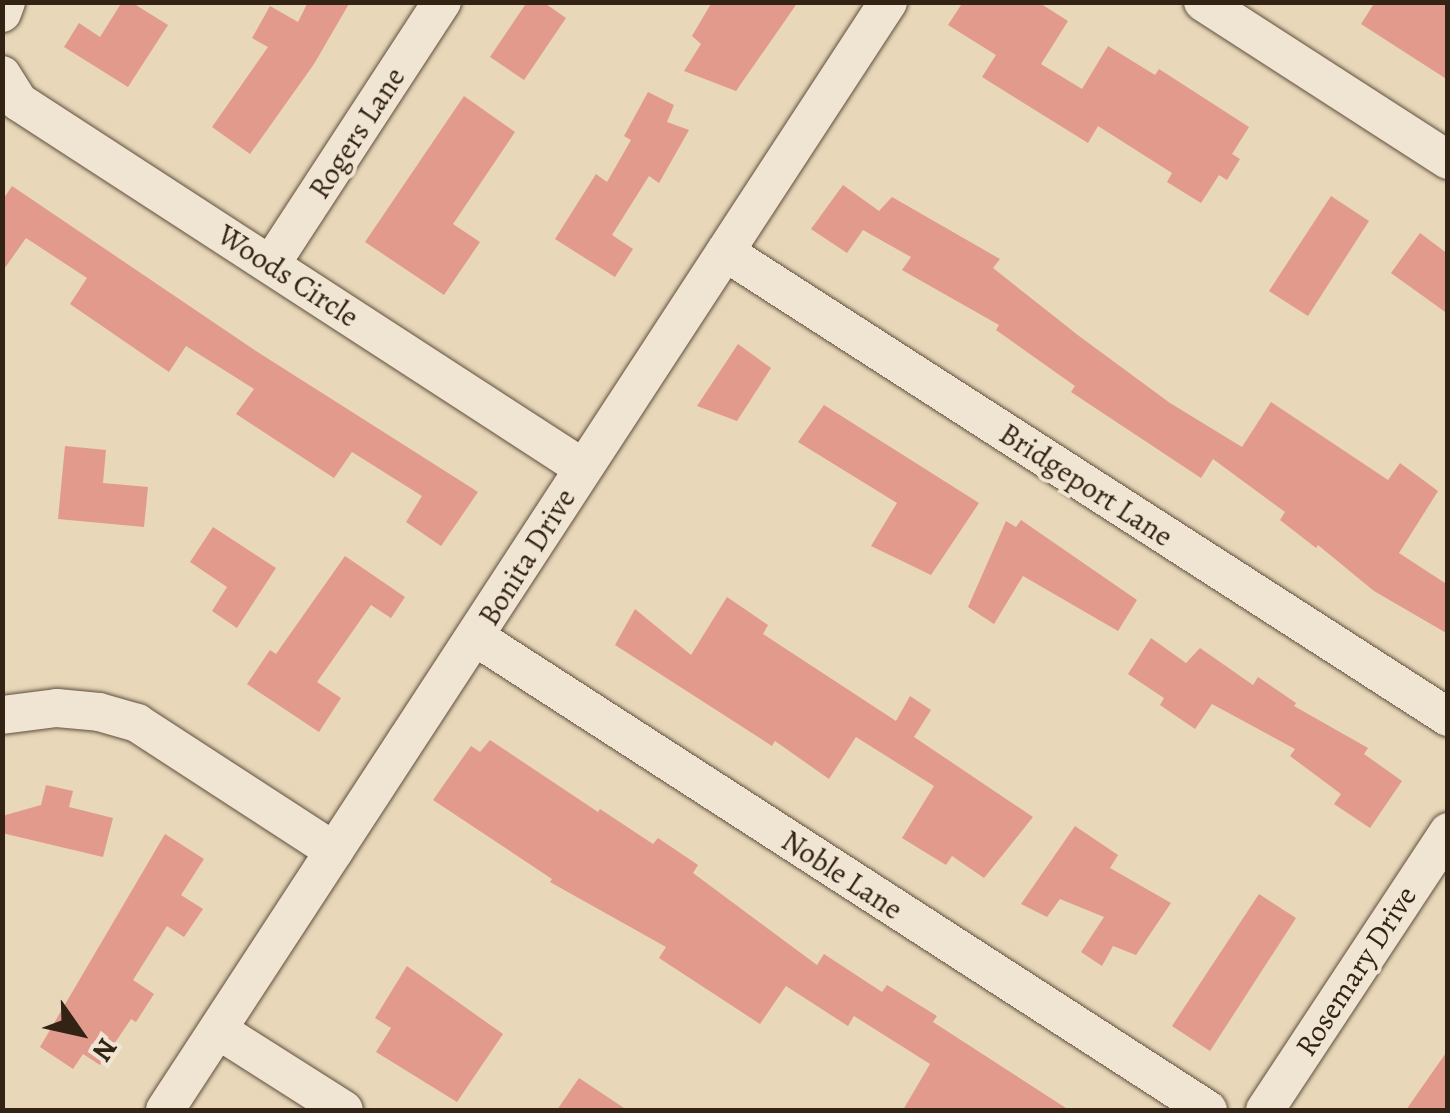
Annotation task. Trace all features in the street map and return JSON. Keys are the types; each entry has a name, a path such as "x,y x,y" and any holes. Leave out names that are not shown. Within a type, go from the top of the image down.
{"street":[{"path":"2,14 6,2"},
{"name":"Rogers Lane","path":"271,264 442,2"},
{"name":"Bonita Drive","path":"165,1110 477,638 582,468 888,2"},
{"path":"1203,2 1448,160"},
{"name":"Woods Circle","path":"2,75 19,102 582,468"},
{"name":"Bridgeport Lane","path":"724,252 1448,717"},
{"name":"Noble Lane","path":"477,638 1208,1110"},
{"path":"2,716 58,708 99,712 137,723 334,851"},
{"name":"Rosemary Drive","path":"1265,1110 1448,832"},
{"path":"218,1030 344,1110"}],"building":[{"path":"122,2 131,2 168,25 128,87 64,47 79,23 100,37"},
{"path":"308,2 350,2 314,64 250,154 212,127 268,47 252,38 270,6 298,22"},
{"path":"527,2 543,2 566,18 524,80 490,57"},
{"path":"712,2 798,2 736,91 684,71 701,44 692,36"},
{"path":"963,2 1038,2 1068,21 1041,64 1082,89 1108,46 1155,75 1159,69 1249,127 1232,154 1240,159 1227,180 1219,175 1201,203 1167,182 1172,173 1098,126 1088,143 982,77 996,55 948,25"},
{"path":"1375,2 1448,2 1448,80 1361,24"},
{"path":"648,92 674,105 667,122 689,130 659,183 649,176 612,235 633,249 615,277 555,239 596,174 607,182 631,140 624,136"},
{"path":"464,96 515,132 453,224 480,242 444,295 365,242"},
{"path":"843,185 879,211 892,197 1000,259 993,268 1079,336 1170,403 1242,447 1271,402 1388,480 1400,463 1438,491 1399,553 1448,585 1448,634 1374,591 1318,545 1316,548 1280,520 1285,512 1213,459 1201,478 1071,392 1075,386 996,330 999,325 902,270 911,257 863,230 847,253 811,229"},
{"path":"12,186 256,351 478,492 441,546 406,522 422,496 352,452 334,478 236,414 254,389 186,346 169,372 70,304 87,278 26,238 2,272 2,201"},
{"path":"1331,196 1369,221 1308,316 1269,291"},
{"path":"1420,233 1448,254 1448,314 1391,273"},
{"path":"738,344 771,368 737,421 697,406"},
{"path":"824,405 979,503 931,575 871,546 897,503 798,442"},
{"path":"65,446 106,450 103,483 148,487 144,527 58,519"},
{"path":"1021,520 1137,600 1118,631 1023,576 994,624 968,607 1006,521 1016,527"},
{"path":"213,527 276,568 237,628 212,611 227,587 190,562"},
{"path":"345,556 405,597 391,618 371,605 317,682 341,698 319,732 247,684 270,650 276,654"},
{"path":"727,597 768,625 763,634 896,721 910,696 931,710 914,737 1033,817 984,878 952,856 946,865 902,838 934,786 856,737 829,779 775,741 772,746 615,645 635,609 691,655"},
{"path":"1151,638 1186,663 1200,648 1253,685 1258,677 1296,703 1294,706 1368,748 1364,754 1402,781 1370,828 1334,804 1341,794 1290,756 1295,749 1212,704 1195,729 1160,705 1164,698 1128,674"},
{"path":"490,740 598,812 600,809 653,844 658,838 698,865 693,873 817,965 824,954 882,992 887,985 937,1016 933,1022 1069,1110 903,1110 930,1064 854,1016 848,1026 786,986 760,1024 659,958 666,947 550,882 552,879 433,800 471,746 480,752"},
{"path":"46,785 73,791 69,807 113,818 103,857 2,833 2,816 41,805"},
{"path":"1075,826 1118,855 1110,868 1171,903 1136,955 1113,946 1102,966 1081,952 1104,917 1060,899 1047,917 1021,904"},
{"path":"165,834 204,859 181,895 203,909 184,937 167,926 133,980 154,994 136,1022 131,1019 100,1065 83,1054 73,1069 40,1047"},
{"path":"1259,894 1296,918 1210,1051 1172,1026"},
{"path":"407,966 503,1034 457,1102 376,1052 391,1028 375,1018"},
{"path":"1448,1050 1448,1110 1406,1110"},
{"path":"579,1078 627,1110 557,1110"}]}
